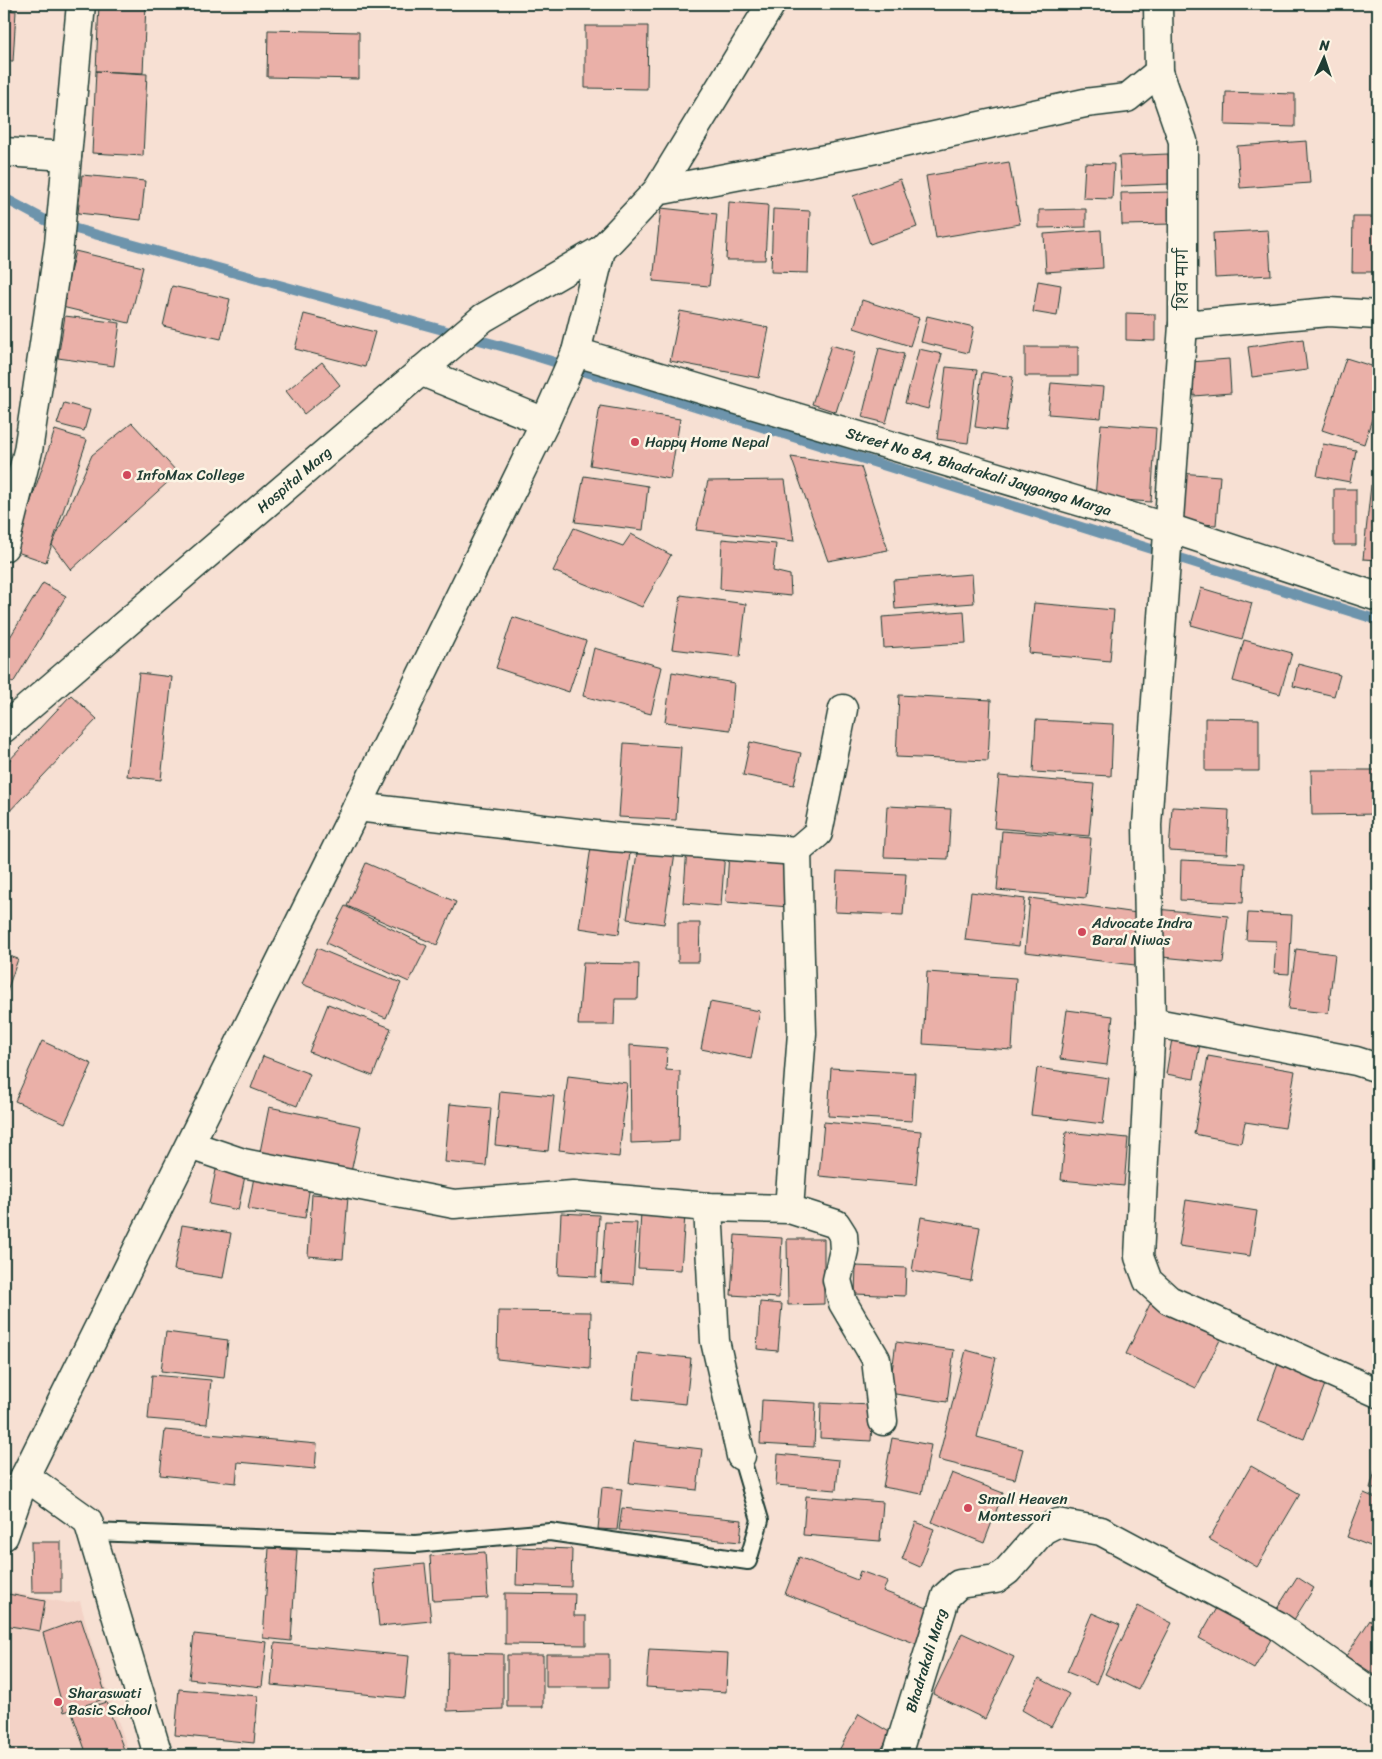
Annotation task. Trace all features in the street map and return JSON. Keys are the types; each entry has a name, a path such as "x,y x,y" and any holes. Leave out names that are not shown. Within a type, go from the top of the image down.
{"street":[{"path":"4,547 28,451 59,244 81,4"},
{"path":"4,1536 25,1476 357,807 545,422 576,352 601,250 657,191 771,4"},
{"name":"शिव मार्ग","path":"1158,4 1159,72 1183,141 1183,324 1329,312 1378,315"},
{"path":"657,191 857,153 1085,103 1127,98 1159,72"},
{"path":"4,152 67,156"},
{"name":"Hospital Marg","path":"4,728 484,318 601,250"},
{"path":"1183,324 1147,825 1151,1022 1139,1257 1148,1281 1169,1300 1378,1393"},
{"name":"Street No 8A, Bhadrakali Jayganga Marga","path":"576,352 1169,528 1378,598"},
{"path":"420,371 545,422"},
{"path":"357,807 612,837 798,851 818,833 843,708"},
{"path":"789,1209 802,1034 798,851"},
{"path":"1151,1022 1356,1061 1378,1068"},
{"path":"190,1145 243,1163 454,1204 573,1195 708,1207 789,1209 836,1224 844,1235 844,1250 837,1280 843,1303 876,1359 883,1421"},
{"path":"708,1207 715,1341 741,1456"},
{"path":"25,1476 88,1521 158,1755"},
{"name":"Bhadrakali Marg","path":"897,1755 946,1596 958,1584 996,1579 1007,1570 1042,1530 1057,1523 1101,1531 1277,1625 1378,1697"}],"lane":[{"path":"91,1532 415,1544 550,1532 748,1562 760,1520 741,1456"}],"shaded area":[{"name":"Sharaswati Basic School","path":"4,1591 68,1603 80,1601 93,1649 130,1755 4,1755"}],"building":[{"path":"4,4 12,4 12,10 4,9"},
{"path":"99,4 146,4 143,73 96,71"},
{"path":"4,10 16,11 13,61 4,61"},
{"path":"585,26 648,26 647,89 585,88"},
{"path":"268,30 359,32 359,79 267,77"},
{"path":"96,71 147,74 143,156 92,153"},
{"path":"1226,92 1295,94 1295,127 1225,125"},
{"path":"1307,141 1310,183 1240,188 1237,146"},
{"path":"1168,154 1169,184 1121,186 1119,156"},
{"path":"1009,162 1020,224 936,238 926,176"},
{"path":"1085,163 1114,164 1112,199 1083,198"},
{"path":"82,175 145,181 141,220 78,213"},
{"path":"900,179 917,227 870,244 853,196"},
{"path":"1173,192 1174,224 1122,225 1121,193"},
{"path":"729,202 768,205 765,260 726,260"},
{"path":"661,208 717,214 709,286 653,281"},
{"path":"773,209 810,211 808,273 771,272"},
{"path":"1086,209 1086,227 1039,228 1039,210"},
{"path":"1353,217 1378,217 1378,272 1352,272"},
{"path":"1101,230 1103,268 1046,272 1044,234"},
{"path":"1268,230 1271,275 1215,278 1213,233"},
{"path":"75,251 143,267 129,323 62,307"},
{"path":"1038,281 1061,285 1057,316 1033,312"},
{"path":"172,286 230,299 221,339 163,326"},
{"path":"862,300 919,318 910,346 854,328"},
{"path":"680,311 769,328 759,378 670,361"},
{"path":"1126,313 1155,314 1155,341 1126,340"},
{"path":"304,314 375,332 365,367 295,349"},
{"path":"65,316 120,323 114,366 58,358"},
{"path":"927,316 974,327 968,353 921,342"},
{"path":"1303,339 1307,370 1252,377 1248,347"},
{"path":"831,345 855,352 836,412 812,404"},
{"path":"1025,347 1078,347 1078,376 1025,376"},
{"path":"879,348 904,354 886,423 862,417"},
{"path":"919,349 942,354 928,409 905,403"},
{"path":"1346,358 1378,368 1378,400 1364,444 1322,430"},
{"path":"1229,359 1231,393 1194,396 1191,362"},
{"path":"322,362 340,385 304,414 286,391"},
{"path":"946,367 977,370 968,443 937,439"},
{"path":"982,372 1013,377 1005,431 975,427"},
{"path":"1051,383 1104,387 1101,418 1048,414"},
{"path":"64,403 90,410 84,431 57,424"},
{"name":"Happy Home Nepal","path":"600,406 680,419 670,479 590,465"},
{"path":"132,423 178,473 71,570 52,545 92,455"},
{"path":"1101,424 1156,428 1151,502 1095,498"},
{"path":"55,430 87,440 46,562 14,551"},
{"path":"1323,444 1356,450 1350,482 1317,476"},
{"path":"1378,452 1378,466 1374,465"},
{"path":"791,457 861,467 888,550 828,561"},
{"path":"1179,473 1220,476 1216,525 1175,522"},
{"path":"584,476 648,486 643,530 575,522"},
{"path":"785,480 794,541 696,530 708,481"},
{"path":"1371,485 1378,486 1378,560 1363,559"},
{"path":"1334,489 1356,489 1356,545 1334,545"},
{"path":"574,528 623,546 631,534 671,555 642,607 553,571"},
{"path":"722,539 776,544 773,571 790,575 791,596 720,589"},
{"path":"972,574 974,603 895,609 893,580"},
{"path":"43,583 66,596 13,683 4,677 4,647"},
{"path":"1201,588 1252,603 1242,639 1191,625"},
{"path":"681,595 746,604 740,657 672,649"},
{"path":"1034,603 1114,610 1110,661 1029,653"},
{"path":"964,611 966,643 884,648 882,617"},
{"path":"513,617 586,641 569,692 496,668"},
{"path":"1244,640 1292,653 1280,694 1233,681"},
{"path":"594,648 662,667 651,714 583,696"},
{"path":"1298,664 1340,675 1334,696 1293,686"},
{"path":"672,672 734,683 730,730 665,722"},
{"path":"139,673 172,677 161,780 127,776"},
{"path":"71,695 97,719 4,817 4,766"},
{"path":"899,695 991,700 988,761 896,757"},
{"path":"1205,718 1259,719 1259,771 1205,771"},
{"path":"1036,720 1113,724 1111,776 1033,772"},
{"path":"750,742 801,753 794,785 743,775"},
{"path":"624,743 681,747 676,820 619,817"},
{"path":"1311,770 1378,770 1378,814 1312,815"},
{"path":"999,776 1094,784 1089,836 994,828"},
{"path":"887,806 951,809 948,859 884,857"},
{"path":"1172,807 1229,810 1227,854 1169,851"},
{"path":"1002,831 1091,838 1086,898 997,890"},
{"path":"591,847 630,853 619,934 579,928"},
{"path":"638,847 675,853 664,924 627,919"},
{"path":"687,848 725,851 721,906 683,903"},
{"path":"729,852 792,856 789,907 726,902"},
{"path":"1181,860 1245,863 1243,903 1180,900"},
{"path":"366,863 456,902 437,945 347,906"},
{"path":"837,871 906,874 903,915 835,912"},
{"path":"971,892 1025,899 1019,946 965,940"},
{"name":"Advocate Indra Baral Niwas","path":"1030,898 1137,913 1135,965 1025,952"},
{"path":"345,906 427,946 409,982 326,943"},
{"path":"1157,909 1228,916 1223,963 1152,956"},
{"path":"1248,913 1292,915 1289,974 1274,973 1276,941 1246,940"},
{"path":"678,923 700,923 699,962 678,962"},
{"path":"317,948 401,983 386,1018 302,984"},
{"path":"1296,949 1335,954 1328,1013 1288,1009"},
{"path":"4,954 18,959 4,1000"},
{"path":"583,963 639,964 638,999 615,999 614,1025 578,1025"},
{"path":"927,972 1016,978 1012,1050 923,1044"},
{"path":"710,1002 760,1011 751,1059 701,1049"},
{"path":"328,1004 391,1028 373,1076 309,1052"},
{"path":"1067,1010 1113,1016 1107,1065 1060,1059"},
{"path":"1173,1033 1201,1037 1194,1079 1166,1074"},
{"path":"42,1041 92,1064 65,1123 15,1101"},
{"path":"630,1045 667,1048 666,1070 680,1071 679,1141 631,1143"},
{"path":"263,1056 310,1074 297,1106 251,1088"},
{"path":"1208,1056 1295,1071 1285,1128 1245,1122 1241,1143 1194,1134"},
{"path":"831,1068 915,1073 912,1121 828,1116"},
{"path":"1037,1068 1109,1078 1103,1124 1031,1115"},
{"path":"568,1076 627,1083 619,1157 559,1150"},
{"path":"500,1091 554,1096 548,1151 495,1145"},
{"path":"450,1104 491,1108 486,1166 445,1162"},
{"path":"269,1107 361,1126 351,1172 260,1152"},
{"path":"824,1122 921,1131 916,1185 819,1176"},
{"path":"1066,1132 1128,1138 1124,1186 1061,1180"},
{"path":"217,1165 246,1171 238,1210 209,1204"},
{"path":"254,1177 310,1185 305,1218 248,1209"},
{"path":"312,1194 348,1197 343,1259 308,1256"},
{"path":"1186,1200 1257,1211 1250,1256 1179,1246"},
{"path":"641,1212 685,1215 681,1270 638,1268"},
{"path":"561,1213 599,1215 596,1277 558,1275"},
{"path":"921,1217 980,1227 971,1281 912,1271"},
{"path":"605,1222 637,1223 633,1284 601,1282"},
{"path":"182,1225 231,1233 223,1278 174,1270"},
{"path":"735,1235 782,1238 779,1298 731,1295"},
{"path":"787,1239 824,1239 824,1304 788,1305"},
{"path":"856,1266 906,1268 905,1296 855,1294"},
{"path":"760,1302 782,1304 778,1351 757,1349"},
{"path":"1150,1304 1221,1338 1196,1388 1126,1354"},
{"path":"498,1311 591,1312 590,1369 497,1359"},
{"path":"166,1332 228,1340 224,1378 161,1371"},
{"path":"896,1342 954,1350 947,1402 889,1393"},
{"path":"966,1350 996,1358 977,1437 1023,1449 1015,1479 938,1460"},
{"path":"638,1353 691,1358 686,1404 633,1399"},
{"path":"1278,1364 1326,1382 1304,1439 1257,1421"},
{"path":"152,1375 211,1380 207,1424 148,1419"},
{"path":"762,1400 816,1403 814,1447 760,1444"},
{"path":"821,1403 873,1405 871,1441 820,1438"},
{"path":"165,1430 317,1444 315,1469 238,1462 236,1483 160,1475"},
{"path":"892,1438 931,1445 922,1494 883,1487"},
{"path":"634,1441 702,1449 697,1490 629,1483"},
{"path":"778,1454 839,1460 836,1490 776,1485"},
{"path":"1378,1462 1378,1490 1370,1488"},
{"path":"1251,1466 1300,1494 1257,1567 1209,1539"},
{"name":"Small Heaven Montessori","path":"952,1473 1003,1493 984,1543 932,1522"},
{"path":"602,1487 622,1489 617,1530 598,1529"},
{"path":"1364,1493 1378,1499 1378,1549 1347,1537"},
{"path":"806,1496 883,1502 880,1541 803,1535"},
{"path":"622,1508 742,1520 740,1542 619,1530"},
{"path":"916,1522 934,1529 920,1567 902,1559"},
{"path":"31,1542 61,1542 61,1592 32,1592"},
{"path":"517,1547 572,1549 571,1587 516,1585"},
{"path":"269,1548 297,1550 291,1641 263,1638"},
{"path":"485,1552 488,1598 433,1601 430,1556"},
{"path":"799,1557 857,1580 860,1571 888,1581 883,1591 930,1609 917,1644 785,1594"},
{"path":"425,1564 431,1621 379,1626 373,1569"},
{"path":"1297,1577 1314,1588 1290,1626 1273,1615"},
{"path":"505,1593 575,1594 574,1616 586,1616 586,1645 505,1644"},
{"path":"8,1594 45,1601 40,1631 4,1625"},
{"path":"1220,1601 1274,1634 1254,1669 1199,1638"},
{"path":"1138,1606 1172,1623 1138,1690 1105,1674"},
{"path":"1092,1613 1120,1625 1096,1684 1067,1672"},
{"path":"81,1619 107,1698 64,1712 43,1633"},
{"path":"1370,1620 1378,1625 1378,1677 1346,1656"},
{"path":"962,1633 1014,1657 985,1719 933,1694"},
{"path":"194,1634 267,1642 262,1687 189,1679"},
{"path":"275,1643 409,1656 405,1698 271,1685"},
{"path":"649,1649 728,1653 726,1692 646,1687"},
{"path":"448,1653 503,1654 503,1709 447,1711"},
{"path":"546,1654 609,1654 609,1687 546,1687"},
{"path":"507,1655 543,1655 543,1707 507,1707"},
{"path":"1039,1678 1069,1694 1051,1727 1022,1710"},
{"path":"179,1689 258,1696 254,1743 175,1735"},
{"path":"106,1702 126,1755 87,1755 72,1713"},
{"path":"859,1714 891,1733 878,1755 837,1754"},
{"path":"237,1748 297,1755 236,1755"},
{"path":"1267,1748 1283,1755 1263,1755"}],"waterway":[{"path":"4,198 47,221 519,351 1378,620"}],"place":[{"name":"Happy Home Nepal","path":"635,442"},
{"name":"InfoMax College","path":"127,475"},
{"name":"Advocate Indra Baral Niwas","path":"1082,932"},
{"name":"Small Heaven Montessori","path":"968,1508"},
{"name":"Sharaswati Basic School","path":"58,1702"}]}
